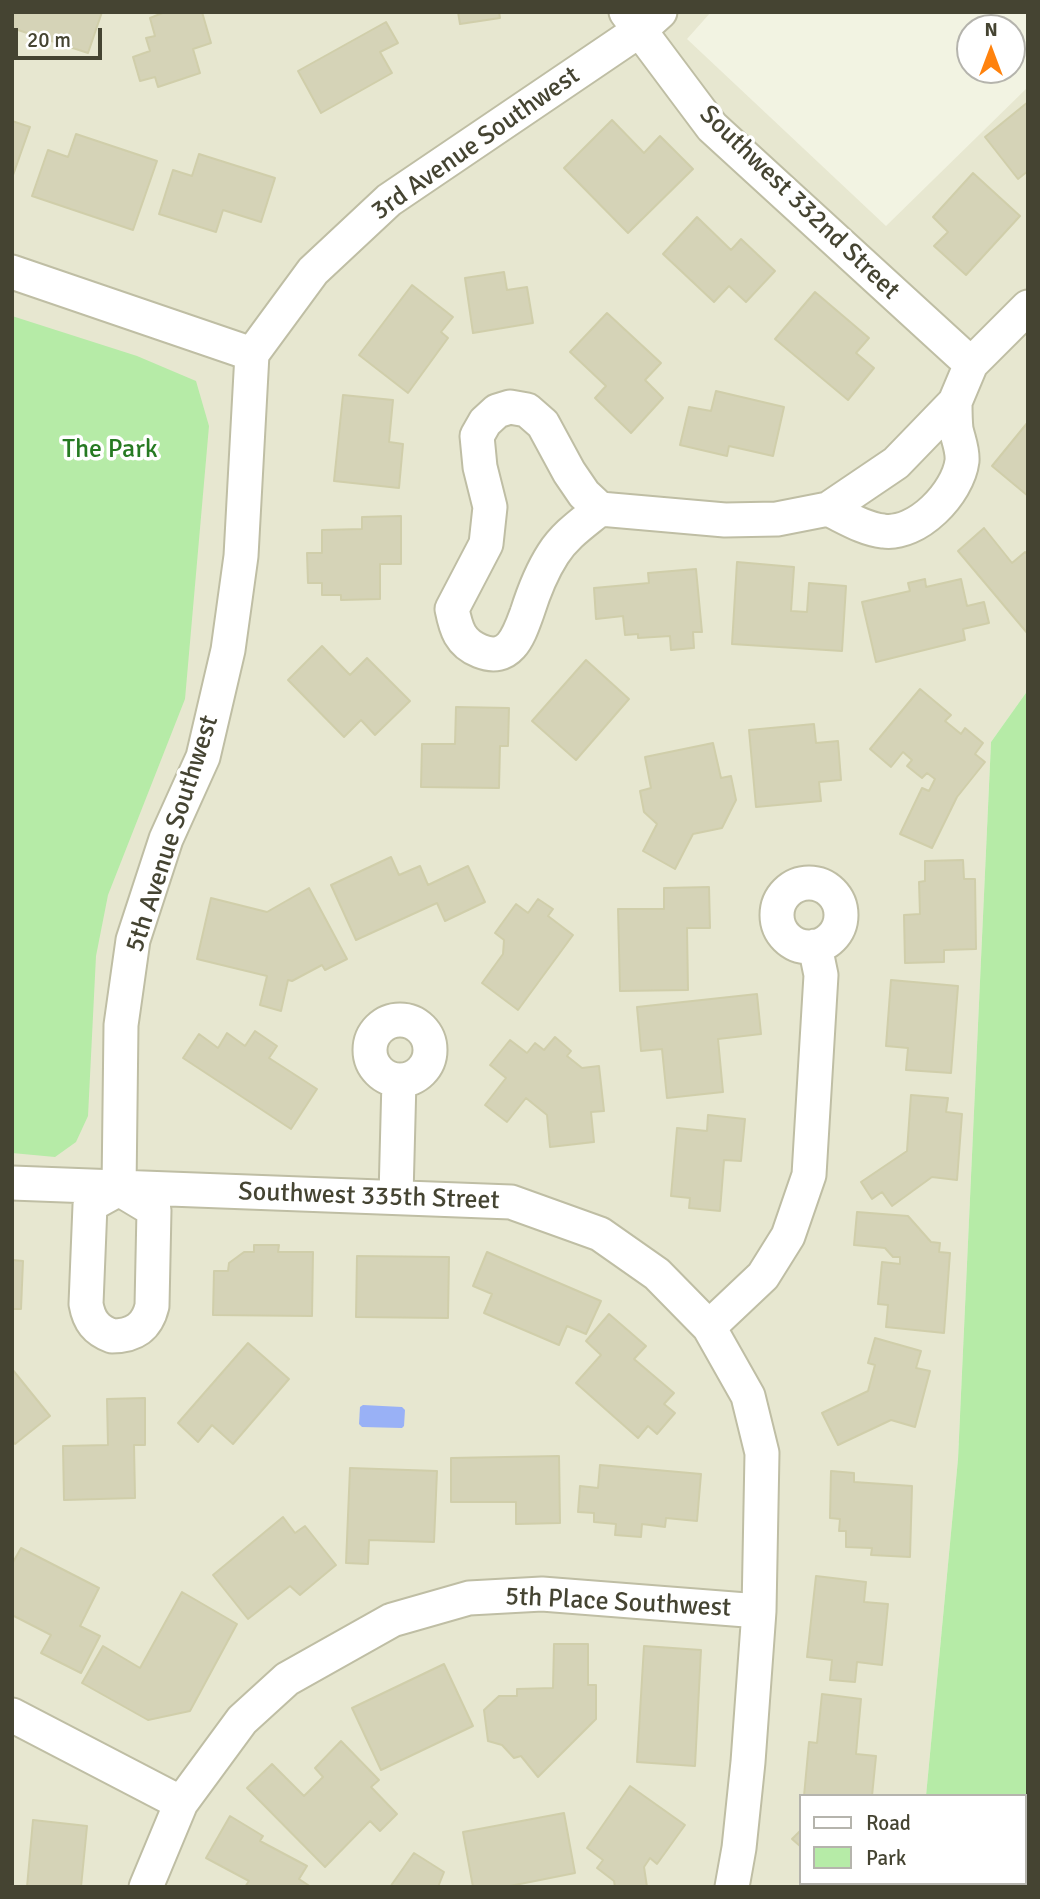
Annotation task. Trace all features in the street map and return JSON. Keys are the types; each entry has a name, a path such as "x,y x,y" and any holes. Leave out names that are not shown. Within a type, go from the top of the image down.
{"street":[{"name":"3rd Avenue Southwest","path":"252,354 313,271 389,200 642,18"},
{"name":"Southwest 332nd Street","path":"642,18 712,127 971,364"},
{"path":"12,272 252,354"},
{"path":"600,509 555,550 527,613 522,633 510,647 500,653 484,653 461,638 452,609 486,544 489,525 490,507 480,467 477,436 485,422 497,411 510,407 527,410 543,424 569,472 584,494 600,509 725,520 777,519 828,509 896,463 955,402 971,364 1028,307"},
{"name":"5th Avenue Southwest","path":"119,1189 121,1025 134,940 166,839 203,757 228,650 241,556 252,354"},
{"path":"828,509 885,532 902,529 917,522 935,508 956,479 962,462 955,402"},
{"path":"709,1327 763,1276 788,1236 809,1175 821,975 815,946"},
{"path":"397,1196 399,1080"},
{"name":"Southwest 335th Street","path":"12,1183 511,1202 600,1234 657,1274 709,1327 748,1396 762,1453 759,1611 748,1762 733,1887"},
{"name":"5th Place Southwest","path":"146,1887 181,1803 242,1720 286,1679 393,1620 469,1598 542,1594 759,1611"},
{"path":"12,1715 181,1803"}],"shaded area":[{"path":"12,12 711,12 687,39 886,226 1028,87 1028,690 991,742 958,1459 926,1794 799,1794 799,1885 916,1887 12,1887"}],"green space":[{"name":"The Park","path":"12,316 137,356 196,381 209,426 185,699 108,895 96,956 88,1116 76,1142 55,1157 12,1153"},
{"path":"1028,690 1028,1887 916,1887 1026,1885 1026,1794 926,1794 958,1459 991,742"}],"water":[{"path":"360,1407 402,1407 405,1410 404,1426 362,1427 359,1424"}],"building":[{"path":"12,12 102,12 88,53 12,28"},
{"path":"165,12 202,12 211,43 193,49 200,73 158,87 155,77 140,81 133,57 150,51 146,38 155,36 150,18"},
{"path":"458,12 499,12 500,18 460,24"},
{"path":"386,22 398,43 380,52 392,73 321,113 298,71"},
{"path":"1028,102 1028,171 1018,179 985,137"},
{"path":"612,120 644,153 660,136 693,169 628,233 564,168"},
{"path":"12,121 30,127 12,178"},
{"path":"76,134 157,161 133,230 32,196 48,150 68,157"},
{"path":"199,154 275,178 261,222 223,210 216,232 159,214 173,170 192,176"},
{"path":"973,173 1020,216 966,275 934,246 948,232 933,217"},
{"path":"697,217 731,250 741,239 775,271 746,302 729,286 714,302 663,254"},
{"path":"504,272 507,290 527,287 533,323 473,333 465,278"},
{"path":"412,285 453,317 441,332 448,338 408,393 359,355"},
{"path":"815,292 869,338 856,353 874,368 848,400 775,339"},
{"path":"607,313 661,363 645,380 663,398 631,433 595,398 606,386 570,352"},
{"path":"716,391 784,407 773,456 729,446 727,456 680,445 689,407 711,411"},
{"path":"343,395 393,400 389,442 403,444 399,488 334,481"},
{"path":"1028,422 1028,496 992,466"},
{"path":"401,516 401,564 380,564 380,599 341,600 341,595 322,595 322,583 308,583 307,553 322,553 322,530 362,529 362,517"},
{"path":"984,528 1012,563 1025,552 1028,555 1028,634 958,551"},
{"path":"737,562 794,567 791,611 807,612 809,583 846,586 842,651 732,644"},
{"path":"696,569 702,632 693,632 694,648 671,650 670,636 638,638 638,634 625,635 623,616 596,619 594,588 649,583 648,573"},
{"path":"925,579 926,587 961,579 967,606 984,602 989,623 963,629 965,640 876,662 862,602 910,591 908,583"},
{"path":"322,646 350,675 367,658 410,701 375,735 361,720 344,737 288,680"},
{"path":"586,660 629,699 576,760 532,721"},
{"path":"920,689 951,715 945,721 961,734 965,728 983,743 975,754 985,762 957,797 932,848 900,834 922,788 929,791 935,779 927,773 922,778 907,766 912,760 903,752 891,767 870,749"},
{"path":"456,707 509,708 508,746 500,746 499,788 421,787 422,744 455,744"},
{"path":"814,724 816,743 838,741 841,780 819,782 821,801 756,807 749,730"},
{"path":"713,743 721,778 731,776 736,800 722,828 693,834 675,869 643,851 657,824 644,812 640,791 651,788 645,757"},
{"path":"391,857 399,875 420,866 428,885 468,866 485,902 445,921 437,903 356,940 331,885"},
{"path":"963,860 964,879 975,879 976,949 944,950 944,962 905,963 904,915 920,914 919,882 925,881 925,861"},
{"path":"709,887 710,928 687,928 688,990 620,991 618,909 664,909 664,888"},
{"path":"309,888 347,959 325,970 322,965 292,981 288,980 281,1011 260,1005 267,976 197,959 211,898 267,912"},
{"path":"538,899 553,909 548,916 573,935 518,1010 482,983 503,954 504,940 495,933 516,904 528,913"},
{"path":"891,980 958,986 951,1073 906,1070 908,1048 886,1046"},
{"path":"757,994 761,1034 718,1039 723,1092 667,1098 662,1049 641,1051 637,1007"},
{"path":"255,1031 277,1046 269,1058 317,1089 291,1129 183,1058 199,1034 218,1048 227,1033 245,1046"},
{"path":"555,1037 571,1051 567,1056 582,1068 599,1066 604,1111 591,1112 594,1142 550,1147 547,1115 526,1098 507,1122 485,1105 506,1078 490,1065 510,1040 527,1053 535,1043 544,1050"},
{"path":"911,1095 948,1098 946,1112 962,1114 957,1180 932,1177 892,1206 882,1192 872,1199 861,1182 907,1151"},
{"path":"708,1115 745,1119 741,1161 724,1160 720,1211 689,1208 690,1198 671,1196 677,1128 707,1131"},
{"path":"857,1212 908,1216 931,1242 940,1243 939,1252 950,1253 944,1333 886,1327 888,1305 878,1304 882,1262 900,1264 900,1257 893,1257 885,1248 854,1245"},
{"path":"254,1245 279,1245 278,1252 313,1252 312,1316 213,1315 214,1271 228,1271 229,1263 244,1252 254,1252"},
{"path":"487,1252 601,1301 586,1334 567,1326 559,1345 484,1313 492,1294 473,1286"},
{"path":"357,1256 449,1257 448,1318 356,1317"},
{"path":"12,1260 23,1261 21,1309 12,1309"},
{"path":"609,1314 646,1346 634,1359 674,1393 664,1404 675,1413 657,1434 648,1426 638,1438 576,1383 601,1355 586,1341"},
{"path":"875,1338 921,1351 916,1368 930,1371 915,1427 891,1420 838,1445 822,1413 868,1391 875,1365 868,1363"},
{"path":"248,1343 289,1379 233,1444 212,1425 198,1442 178,1423"},
{"path":"12,1369 50,1416 15,1444 12,1440"},
{"path":"145,1398 145,1445 134,1445 135,1498 64,1500 63,1446 108,1445 107,1399"},
{"path":"559,1456 560,1523 516,1524 516,1502 451,1502 451,1458"},
{"path":"600,1465 701,1474 697,1521 666,1518 665,1527 642,1524 641,1537 615,1535 616,1524 594,1522 594,1513 578,1512 580,1486 598,1488"},
{"path":"350,1468 437,1471 434,1542 369,1540 368,1564 346,1563"},
{"path":"831,1471 854,1473 854,1482 912,1486 910,1557 871,1555 872,1548 846,1547 846,1531 839,1531 840,1519 830,1518"},
{"path":"283,1517 295,1533 305,1526 336,1565 300,1595 290,1586 248,1619 213,1575"},
{"path":"21,1548 99,1588 80,1626 100,1636 81,1673 41,1653 51,1635 12,1615 12,1564"},
{"path":"816,1576 866,1582 864,1602 888,1604 882,1665 857,1662 855,1682 830,1680 832,1660 807,1657"},
{"path":"182,1592 237,1624 190,1711 148,1720 82,1683 103,1646 140,1668"},
{"path":"554,1644 588,1644 588,1685 596,1685 596,1719 538,1777 521,1756 514,1758 502,1745 488,1741 484,1710 499,1696 517,1696 517,1689 553,1688"},
{"path":"644,1646 701,1650 695,1766 637,1762"},
{"path":"444,1664 473,1726 381,1770 352,1708"},
{"path":"822,1694 861,1699 856,1754 876,1756 872,1794 804,1794 809,1742 817,1743"},
{"path":"341,1741 379,1780 371,1787 397,1814 380,1831 370,1821 325,1867 247,1788 272,1764 304,1796 323,1777 315,1768"},
{"path":"630,1786 685,1825 657,1864 650,1858 644,1867 647,1887 615,1887 614,1881 597,1868 603,1860 587,1848"},
{"path":"564,1813 575,1873 505,1887 473,1887 463,1832"},
{"path":"230,1816 263,1836 260,1841 307,1866 299,1879 311,1887 245,1887 249,1881 206,1858"},
{"path":"33,1820 87,1826 81,1887 27,1887"},
{"path":"799,1832 799,1845 792,1839"},
{"path":"414,1853 444,1872 438,1887 390,1887"},
{"path":"822,1885 872,1885 872,1887"}]}
